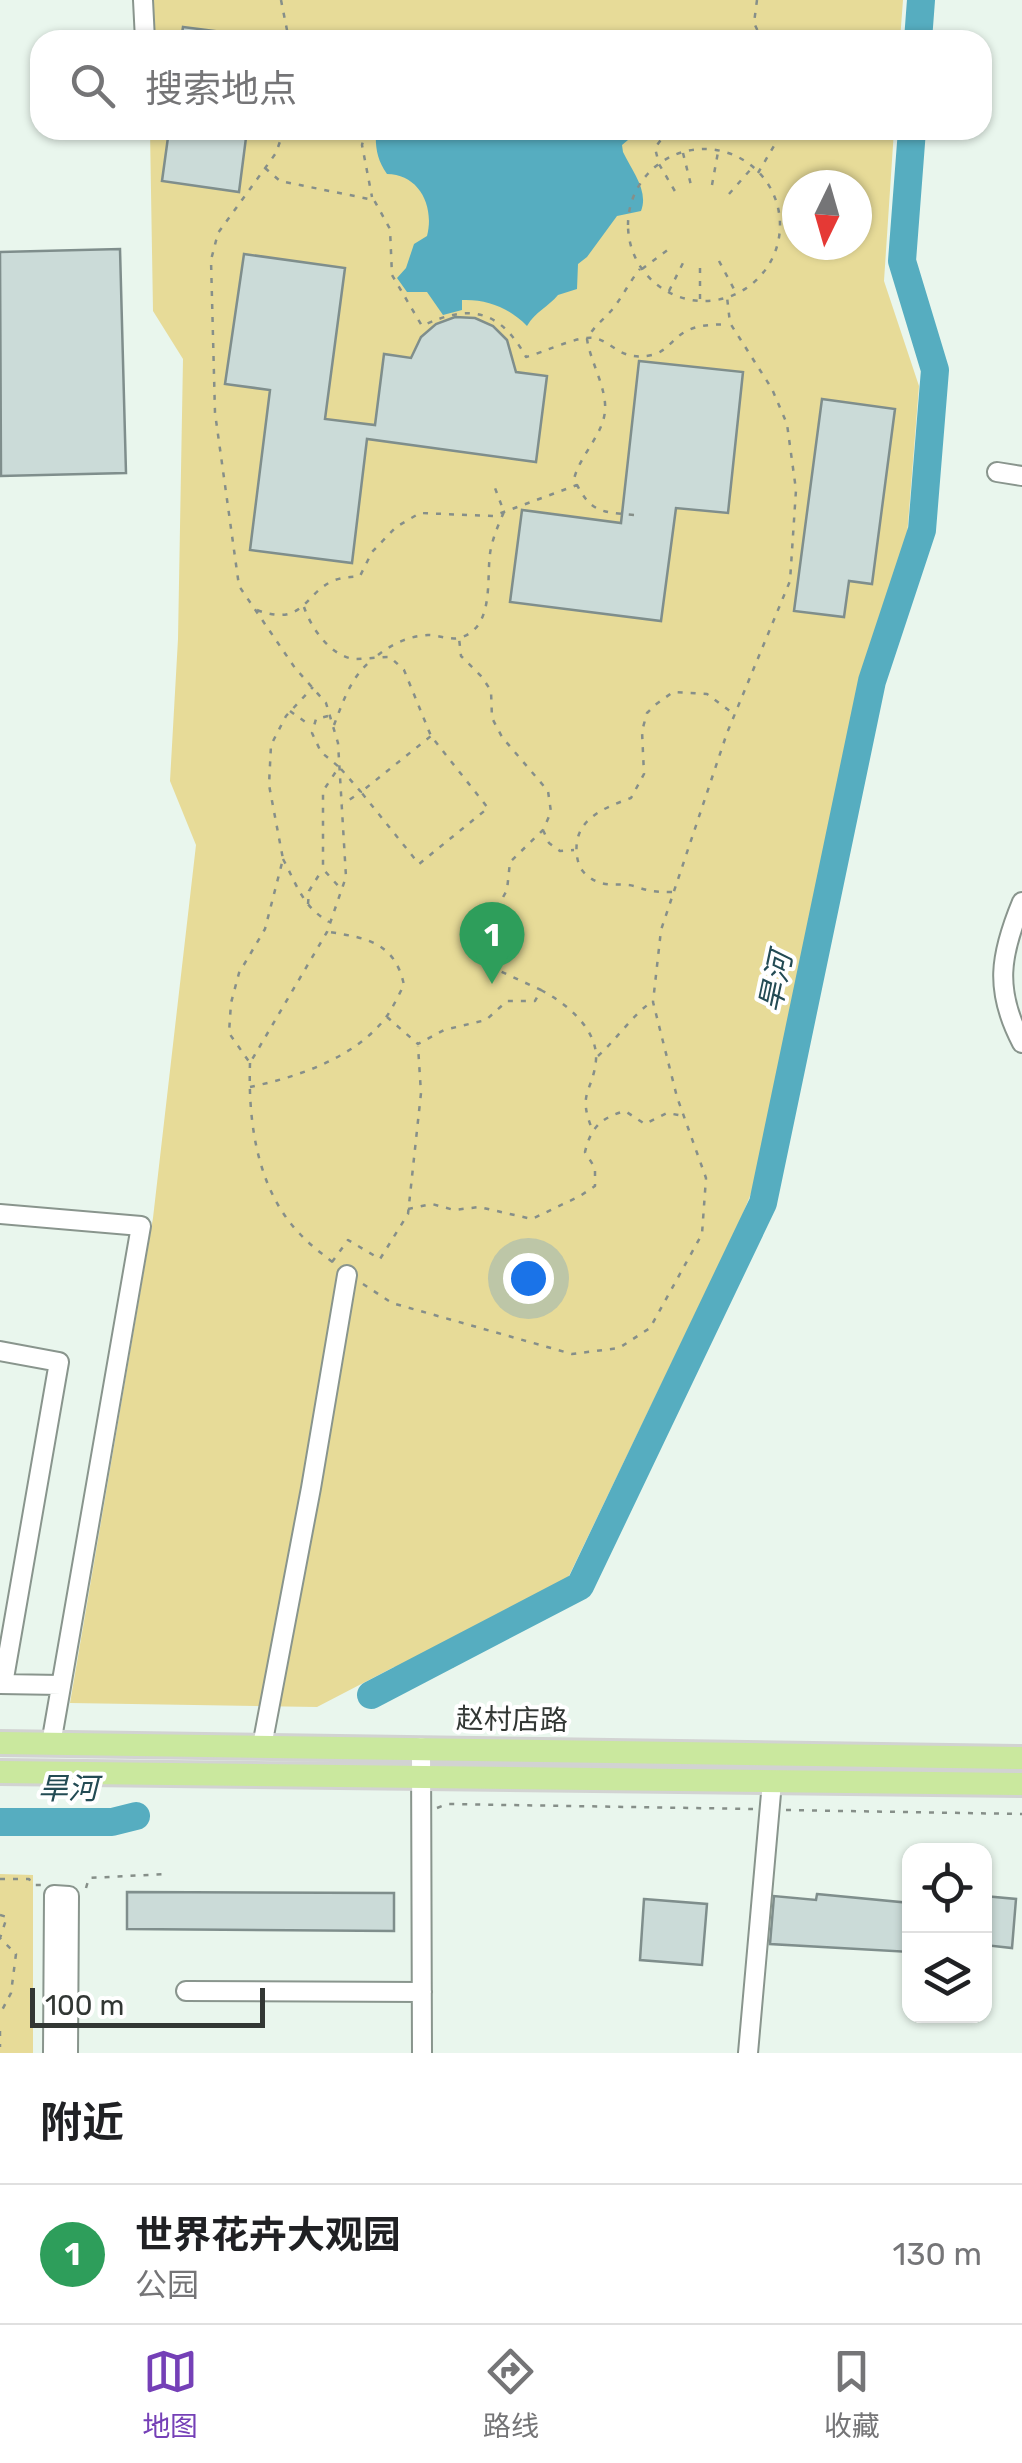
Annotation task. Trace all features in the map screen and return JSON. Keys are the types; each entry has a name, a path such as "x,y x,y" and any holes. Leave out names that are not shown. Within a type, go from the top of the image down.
{"main road":[{"name":"赵村店路","path":"0,1744 1022,1758"},
{"path":"0,1772 1022,1784"}],"street":[{"path":"144,0 144,30"},
{"path":"997,472 1022,476"},
{"path":"1022,902 1006,942 1002,987 1010,1021 1022,1043"},
{"path":"0,1214 141,1226 51,1744"},
{"path":"262,1746 312,1488 347,1275"},
{"path":"0,1351 59,1362 2,1684 61,1685"},
{"path":"421,1747 422,2053"},
{"path":"748,2053 772,1782"},
{"path":"53,2053 54,1896 69,1896 68,2053"},
{"path":"186,1991 422,1992"}],"path":[{"path":"281,0 287,30"},
{"path":"757,0 754,23 757,30"},
{"path":"281,140 266,168 218,233 211,260 215,413 239,586 295,668 326,703 330,716 339,766 346,878 327,932 250,1063 252,1131 271,1196 298,1233 347,1275 392,1303 572,1354 619,1348 650,1328 702,1234 706,1178 684,1116 653,1002 661,930 734,714 790,582 796,490 787,424 772,390 730,324 727,297"},
{"path":"363,140 374,200 390,229 392,275 422,326 440,317 476,313 501,323 515,337 526,358 587,338 594,338 618,353 649,356 663,350 682,333 700,326 730,324"},
{"path":"661,140 655,148 659,164 676,193"},
{"path":"758,173 777,140"},
{"path":"696,149 718,151 752,168 766,180 776,202 780,225 776,249 765,270 748,286 727,297 700,300 669,292 641,269 630,244 628,218 634,192 659,164 696,149"},
{"path":"712,185 718,151"},
{"path":"683,153 691,186"},
{"path":"266,168 280,181 374,200"},
{"path":"729,194 752,168"},
{"path":"634,515 599,511 583,497 574,478 578,462 605,411 587,338 641,269 669,249"},
{"path":"719,261 736,292"},
{"path":"669,292 684,262"},
{"path":"700,266 700,300"},
{"path":"256,609 289,614 304,607 334,580 360,576 372,552 396,527 420,513 493,516 577,485"},
{"path":"333,727 362,667 405,639 427,635 458,638 470,632 484,614 490,588 490,552 504,512 495,488"},
{"path":"290,711 312,727 321,752 339,766 418,864 488,808 431,736 404,670 390,658 350,659 321,638 304,607"},
{"path":"458,638 461,656 490,690 492,718 502,737 548,791 551,812 543,830 510,862 507,890 490,919 496,934 491,966 575,1012 590,1034 596,1058"},
{"path":"313,687 290,711 271,745 269,785 283,858 308,907 330,922"},
{"path":"674,892 643,892 634,886 597,882 578,866 578,834 602,808 630,798 644,774 642,731 647,713 655,705 674,692 706,694 734,714"},
{"path":"312,727 316,719 330,716"},
{"path":"342,805 431,736"},
{"path":"308,907 309,891 323,869 323,791 339,766"},
{"path":"543,830 560,851 576,850"},
{"path":"250,1063 230,1033 231,1003 239,973 265,929 283,858"},
{"path":"323,869 342,890"},
{"path":"250,1086 330,1061 359,1044 387,1017 404,985 400,962 376,943 327,932"},
{"path":"418,1044 444,1030 486,1020 508,1001 536,1001 541,990"},
{"path":"592,1130 584,1098 596,1058 630,1026 639,1009 653,1002"},
{"path":"332,1262 348,1240 380,1259 408,1209 421,1094 418,1044 387,1017"},
{"path":"408,1209 432,1204 454,1210 479,1207 532,1218 595,1186 595,1168 585,1152 592,1130 602,1118 625,1110 645,1124 667,1113 684,1116"},
{"path":"421,1813 447,1804 1022,1814"},
{"path":"75,1888 88,1888 89,1878 168,1874"},
{"path":"0,1878 29,1879 34,1884 51,1886"},
{"path":"0,1915 7,1917 0,1938 16,1954 11,1993 0,2014"},
{"path":"0,2031 0,2047"}],"shaded area":[{"path":"147,0 903,0 901,30 148,30"},
{"path":"150,140 893,140 884,281 919,386 907,536 857,691 779,1123 740,1221 567,1580 453,1668 394,1667 317,1707 70,1703 153,1218 196,845 170,781 178,639 183,359 153,311"},
{"path":"0,1874 33,1875 33,2053 0,2053"}],"water":[{"path":"628,140 622,145 623,152 641,189 643,204 641,211 617,216 578,264 577,289 558,295 527,326 513,314 481,301 462,300 462,310 443,315 427,292 407,292 397,278 406,268 414,244 427,236 428,213 415,185 398,175 387,174 376,142"}],"building":[{"path":"168,140 246,140 239,192 162,181"},
{"path":"120,249 126,473 1,476 0,252"},
{"path":"244,254 345,268 325,419 375,425 384,354 411,358 421,337 436,324 455,317 475,318 493,326 507,340 516,372 547,376 536,462 367,439 352,563 250,550 270,390 225,384"},
{"path":"639,361 743,372 728,513 676,508 661,621 510,602 522,510 621,523"},
{"path":"822,399 895,409 872,584 849,581 844,617 794,611"},
{"path":"127,1892 394,1893 394,1931 127,1929"},
{"path":"817,1894 902,1902 902,1952 770,1944 774,1896 816,1900"},
{"path":"992,1897 1016,1899 1012,1948 992,1946"},
{"path":"644,1899 707,1904 702,1965 640,1960"}],"waterway":[{"name":"旱河","path":"919,30 921,0"},
{"name":"旱河","path":"371,1695 580,1586 763,1203 872,681 922,530 935,370 902,261 911,140"},
{"name":"旱河","path":"0,1822 112,1822 136,1816"}],"place":[{"name":"世界花卉大观园","path":"492,984"}]}
